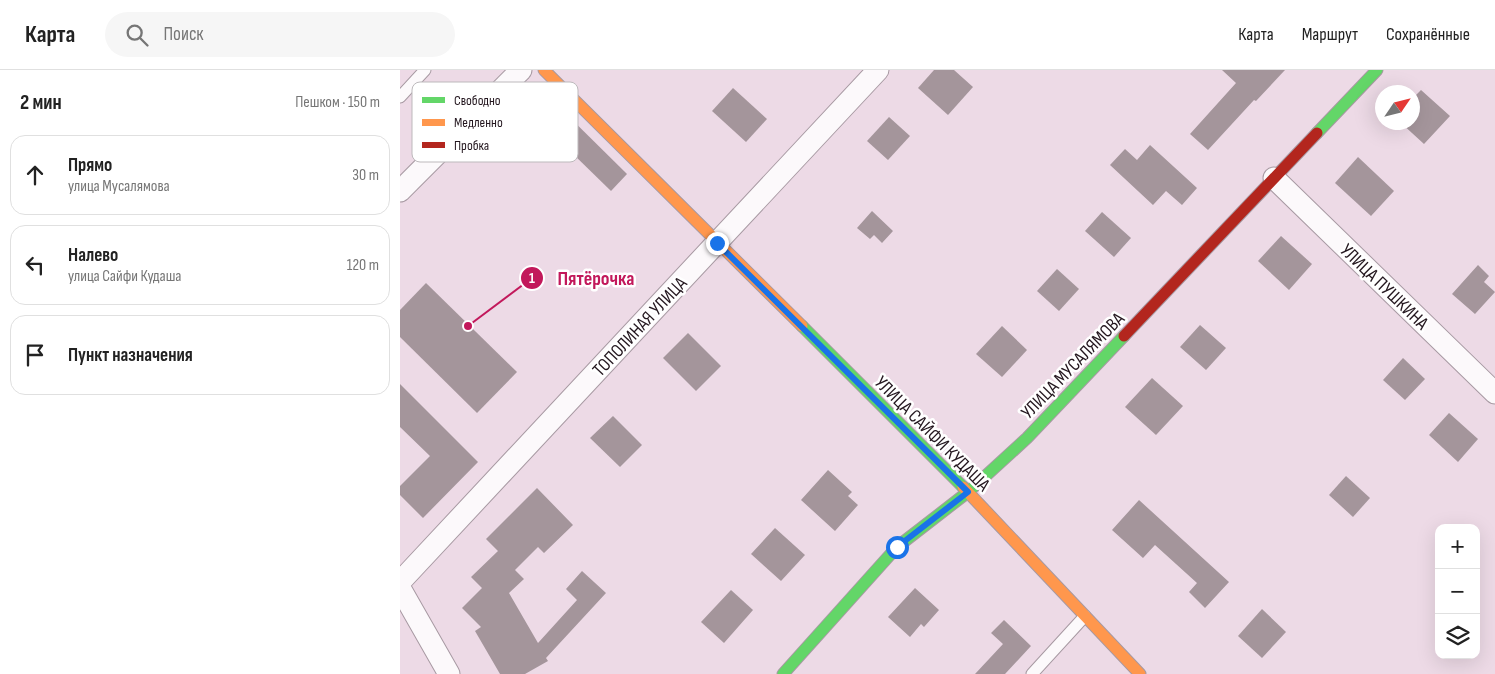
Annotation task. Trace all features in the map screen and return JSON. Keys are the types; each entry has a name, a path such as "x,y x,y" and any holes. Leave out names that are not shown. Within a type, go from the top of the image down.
{"street":[{"path":"509,82 521,70"},
{"name":"УЛИЦА САЙФИ КУДАША","path":"544,70 556,82"},
{"name":"ТОПОЛИНАЯ УЛИЦА","path":"400,582 878,70"},
{"name":"УЛИЦА МУСАЛЯМОВА","path":"783,674 897,547 968,492 1027,438 1377,70"},
{"name":"УЛИЦА САЙФИ КУДАША","path":"578,104 968,492 1140,674"},
{"path":"400,191 429,162"},
{"name":"УЛИЦА ПУШКИНА","path":"1274,178 1495,393"},
{"path":"400,588 449,674"}],"lane":[{"path":"413,82 425,70"},
{"path":"400,96 412,84"},
{"path":"1032,674 1085,616"}],"building":[{"path":"934,70 954,70 973,87 948,115 918,88"},
{"path":"1222,70 1285,70 1256,101 1254,100 1208,150 1190,134 1236,83"},
{"path":"733,88 767,119 746,142 712,111"},
{"path":"1420,91 1450,116 1424,144 1409,130 1420,130"},
{"path":"889,117 910,136 888,160 867,141"},
{"path":"578,126 627,174 611,191 578,159"},
{"path":"1150,145 1197,188 1182,205 1166,191 1153,205 1110,165 1125,149 1137,160"},
{"path":"1358,157 1394,191 1371,216 1335,183"},
{"path":"872,211 893,231 882,243 874,235 870,239 857,228"},
{"path":"1102,212 1131,238 1114,257 1085,231"},
{"path":"1281,236 1312,264 1289,290 1258,261"},
{"path":"1478,265 1489,276 1484,282 1495,292 1475,314 1452,294"},
{"path":"1057,269 1079,289 1059,311 1037,291"},
{"path":"426,283 517,372 477,413 400,337 400,310"},
{"path":"1200,325 1226,348 1206,370 1180,347"},
{"path":"1002,326 1027,350 1002,377 976,354"},
{"path":"688,333 721,366 696,391 663,358"},
{"path":"1403,358 1425,379 1405,400 1383,380"},
{"path":"1152,378 1183,406 1156,435 1125,407"},
{"path":"400,384 478,462 423,518 400,495 400,486 430,456 400,427"},
{"path":"1449,413 1478,439 1458,462 1429,435"},
{"path":"613,416 642,445 620,467 590,438"},
{"path":"828,470 852,492 848,496 858,505 835,531 801,500"},
{"path":"1346,476 1370,498 1353,517 1329,495"},
{"path":"537,488 573,525 544,553 538,547 515,570 524,579 509,593 538,643 577,600 566,589 582,571 606,593 546,658 548,661 525,674 500,674 475,631 481,627 462,608 482,588 471,577 498,551 486,539"},
{"path":"1139,500 1229,582 1205,608 1189,592 1197,583 1155,545 1143,558 1112,530"},
{"path":"775,528 805,555 781,581 751,554"},
{"path":"915,588 939,610 924,627 921,624 910,637 888,617"},
{"path":"731,590 753,610 724,643 701,622"},
{"path":"1262,609 1286,632 1262,658 1238,636"},
{"path":"1004,620 1031,646 1005,674 975,674 1003,644 991,633"}],"traffic: fast":[{"path":"1317,133 1377,70"},
{"path":"802,326 963,487"},
{"path":"783,674 897,547 968,492 1027,438 1124,336"}],"traffic: slow":[{"path":"544,70 556,82"},
{"path":"578,104 802,326"},
{"path":"963,487 1140,674"}],"traffic: jam":[{"path":"1124,336 1317,133"}],"place":[{"name":"Пятёрочка","path":"468,326"}],"route":[{"path":"717,243 968,492 897,547"}]}
